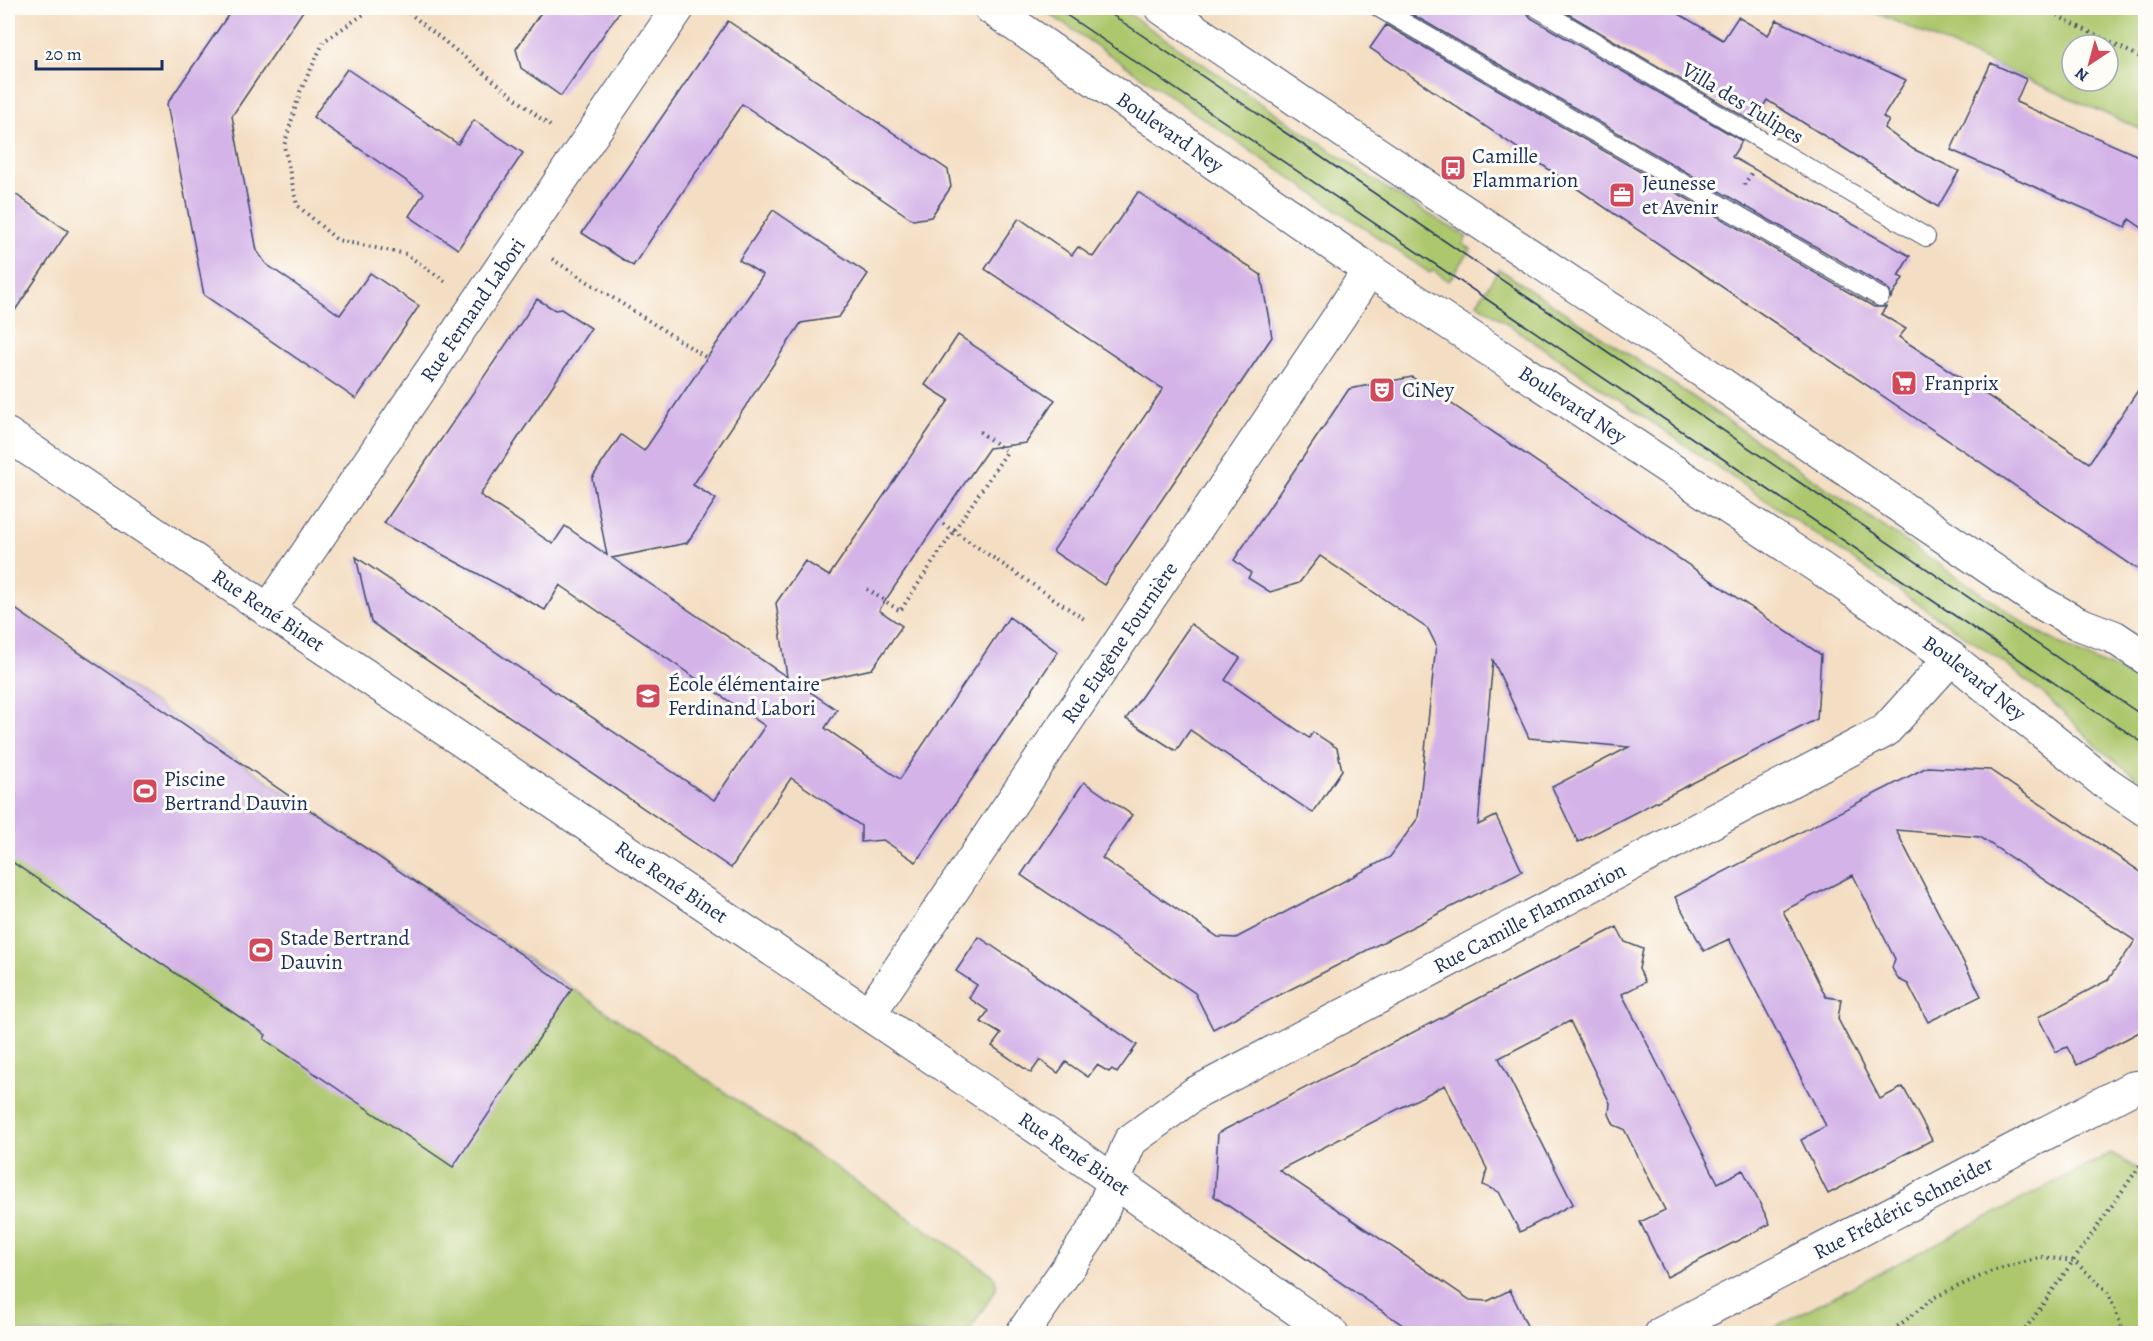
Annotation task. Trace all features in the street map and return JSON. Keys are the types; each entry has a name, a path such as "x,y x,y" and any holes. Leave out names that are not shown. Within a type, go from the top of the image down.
{"street":[{"name":"Rue Fernand Labori","path":"268,611 678,8"},
{"name":"Boulevard Ney","path":"991,8 1369,270 1952,658 2103,782 2145,810"},
{"path":"1162,8 1669,348 2038,602 2077,623 2114,637 2145,658"},
{"name":"Rue Eugène Fournière","path":"869,1014 1369,270"},
{"name":"Rue René Binet","path":"8,435 1114,1179 1332,1334"},
{"name":"Rue Camille Flammarion","path":"1022,1334 1096,1227 1130,1141 1194,1094 1885,731 1952,658"},
{"name":"Rue Frédéric Schneider","path":"1661,1334 2132,1088 2145,1086"}],"lane":[{"path":"1378,8 1880,297"},
{"name":"Villa des Tulipes","path":"1537,8 1926,237"}],"path":[{"path":"446,283 406,254 337,240 297,205 285,146 300,92 324,40 373,8 408,12 550,126"},
{"path":"2041,8 2145,60"},
{"path":"581,278 707,358"},
{"path":"867,589 900,611 1007,452 976,429"},
{"path":"943,524 1081,618"},
{"path":"2022,1334 2145,1157"},
{"path":"1888,1334 1935,1297 1992,1271 2042,1257 2074,1261 2107,1292 2122,1327 2121,1334"}],"green space":[{"path":"1041,8 1120,8 1392,192 1467,237 1463,244 1471,249 1449,281 1433,270 1430,273"},
{"path":"1865,8 2145,8 2145,131"},
{"path":"1499,269 1693,397 2038,632 2145,683 2145,784 2099,748 2046,696 2000,660 1477,303"},
{"name":"Stade Bertrand Dauvin","path":"8,604 993,1275 996,1289 968,1333 8,1333"},
{"path":"2111,1153 2145,1174 2145,1333 1763,1333"}],"building":[{"path":"233,8 305,8 232,116 257,251 266,264 340,315 370,273 419,306 356,399 204,295 167,104"},
{"path":"544,8 622,8 561,96 521,68 516,49"},
{"path":"1401,8 1526,8 1531,18 1742,141 1732,157 1910,256 1898,276 1903,278 1891,298 1886,287"},
{"path":"1558,8 1669,8 1723,40 1738,17 1768,35 1777,20 1906,80 1883,117 1889,121 1884,128 1913,149 1959,171 1938,207 1767,100 1753,122"},
{"path":"728,21 948,170 951,187 931,217 913,220 742,104 633,266 582,233"},
{"path":"1386,25 1874,307 1886,307 1881,314 1906,329 1899,337 2089,463 2145,380 2145,574 1370,48"},
{"path":"1991,63 2026,79 2016,102 2145,159 2145,230 2129,219 2126,227 1951,150"},
{"path":"347,69 458,144 474,120 523,153 458,249 409,216 424,193 313,117"},
{"path":"8,189 68,231 8,321"},
{"path":"1138,192 1261,275 1272,337 1104,585 1053,551 1163,389 985,269 1019,218 1072,255 1078,247 1093,257"},
{"path":"773,210 868,274 839,317 801,323 693,485 716,499 687,543 612,558 787,677 776,603 805,561 829,576 949,400 925,385 958,335 1055,400 1026,443 989,448 933,529 879,610 902,626 872,669 800,685 837,710 825,728 900,779 1009,617 1058,652 916,862 883,840 861,842 861,826 791,778 731,868 371,622 356,557 714,800 765,726 560,585 545,610 384,523 537,299 555,310 561,309 591,328 480,495 553,544 565,526 607,555 592,478 621,435 644,451 707,358 763,275 739,260"},
{"path":"1412,377 1821,655 1817,719 1578,842 1552,787 1629,747 1529,738 1493,660 1478,825 1496,816 1522,871 1213,1029 1195,993 1021,875 1084,782 1132,815 1102,858 1218,937 1236,938 1390,857 1418,818 1436,645 1428,629 1320,556 1299,583 1270,592 1248,578 1251,573 1234,560 1349,389"},
{"path":"8,604 572,989 453,1167 264,1039 266,1035 8,859"},
{"path":"1191,624 1240,658 1225,680 1309,738 1313,732 1337,748 1342,770 1313,813 1190,730 1176,751 1126,719"},
{"path":"1927,767 1990,770 2145,875 2145,1029 2077,1065 2067,1047 2056,1052 2038,1017 2108,980 2135,941 1980,837 1896,830 1981,996 1928,1022 1908,984 1898,979 1892,968 1895,959 1853,875 1783,911 1826,997 1841,999 1838,1019 1880,1099 1903,1087 1932,1140 1828,1194 1801,1140 1826,1126 1729,939 1704,951 1675,897"},
{"path":"1617,927 1625,942 1643,949 1639,969 1645,982 1622,994 1718,1183 1743,1170 1770,1224 1667,1277 1640,1222 1665,1210 1624,1129 1614,1125 1609,1114 1610,1103 1570,1021 1499,1058 1573,1204 1520,1232 1499,1192 1483,1185 1487,1169 1445,1085 1279,1170 1470,1300 1488,1301 1510,1290 1531,1334 1416,1334 1214,1196 1218,1133"},
{"path":"979,937 1137,1045 1117,1073 1112,1069 1109,1072 1097,1065 1088,1077 1066,1062 1058,1073 1040,1060 1031,1073 992,1046 1001,1034 981,1022 988,1011 969,998 977,985 956,971"}],"tram line":[{"path":"1056,8 2146,745"},
{"path":"1102,8 2146,718"}],"place":[{"name":"Camille Flammarion","path":"1453,168"},
{"name":"Jeunesse et Avenir","path":"1622,195"},
{"name":"Franprix","path":"1904,383"},
{"name":"CiNey","path":"1382,390"},
{"name":"École élémentaire Ferdinand Labori","path":"648,696"},
{"name":"Piscine Bertrand Dauvin","path":"145,791"},
{"name":"Stade Bertrand Dauvin","path":"261,950"}]}
